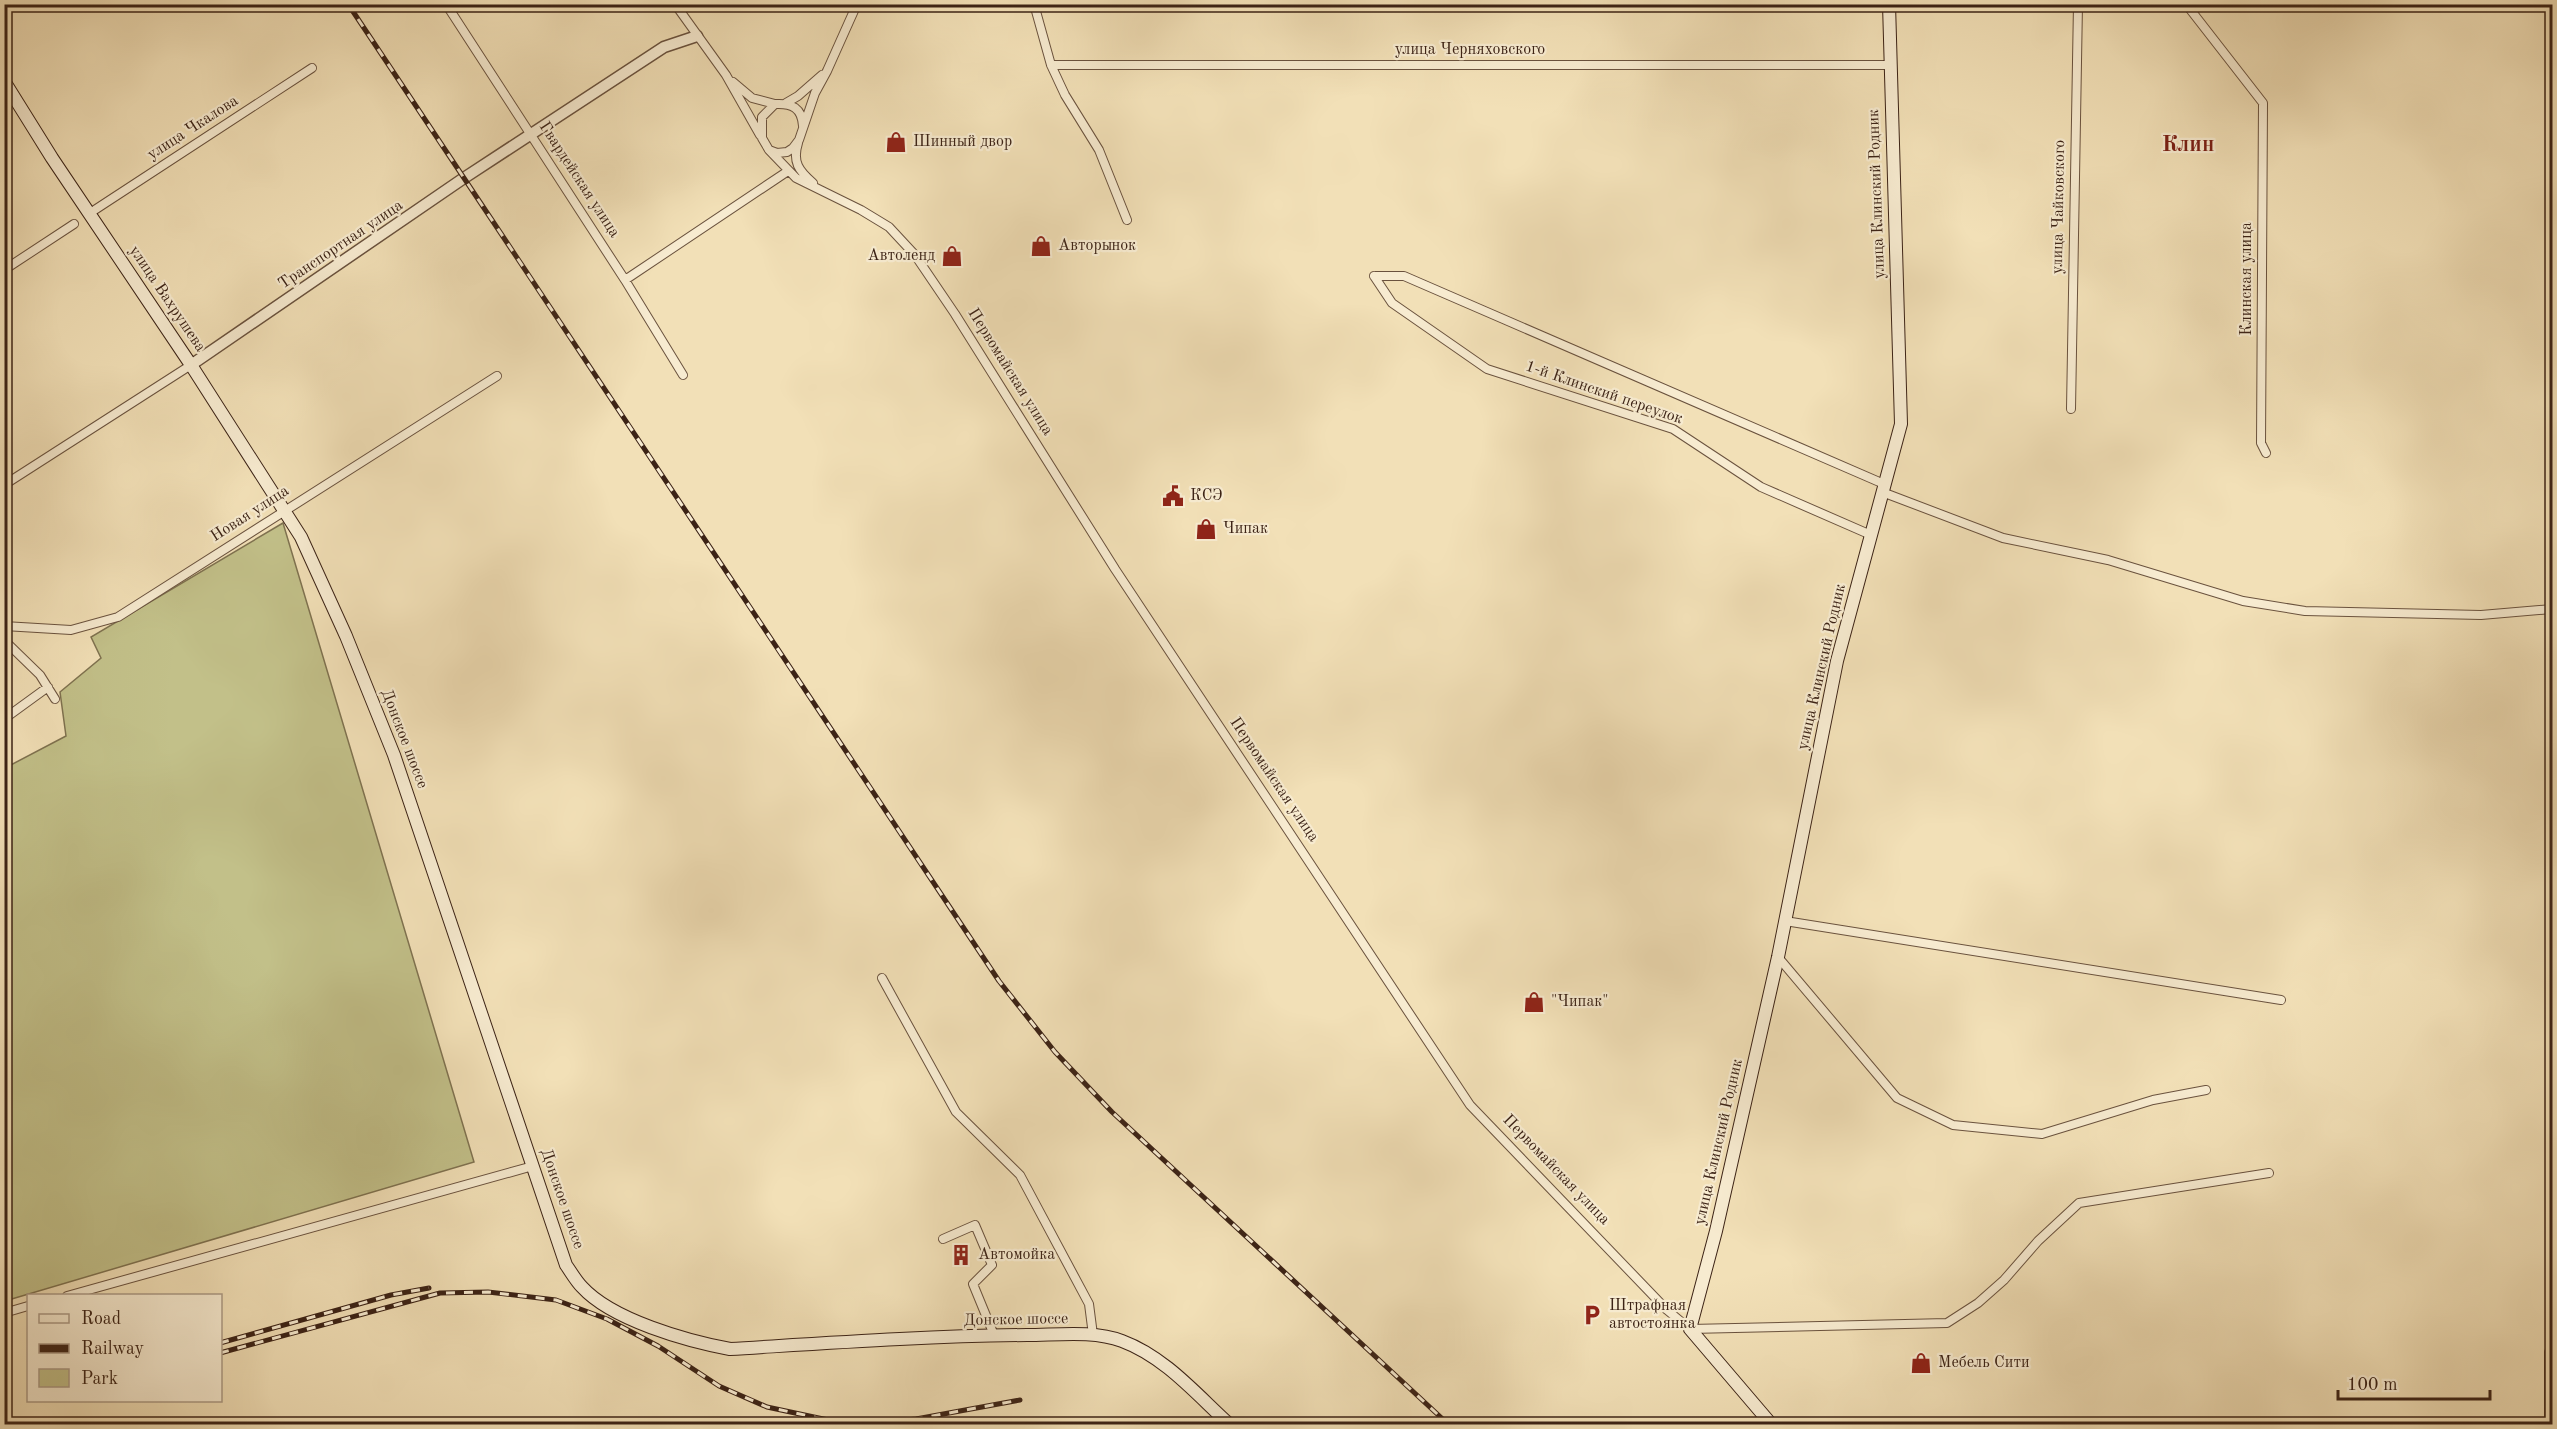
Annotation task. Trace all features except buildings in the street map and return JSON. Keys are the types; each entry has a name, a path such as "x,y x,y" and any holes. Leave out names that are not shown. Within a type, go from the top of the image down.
{"main road":[{"name":"улица Клинский Родник","path":"1690,1329 1716,1231 1778,957 1837,661 1901,424 1889,4"},
{"name":"улица Вахрушева","path":"4,81 301,537"},
{"name":"Донское шоссе","path":"301,537 346,636 394,755 566,1265 583,1288 605,1305 644,1324 693,1342 730,1349 994,1335 1092,1335 1119,1339 1147,1352 1171,1370 1229,1425"},
{"name":"Первомайская улица","path":"1690,1329 1771,1425"}],"street":[{"name":"Гвардейская улица","path":"446,4 532,134 683,375"},
{"path":"675,4 726,75 769,150 777,153 787,152 799,140"},
{"path":"831,195 813,183 799,169 795,152 815,93 857,4"},
{"path":"1034,4 1051,64 1065,95 1099,150 1127,220"},
{"name":"улица Чайковского","path":"2071,409 2078,4"},
{"name":"Клинская улица","path":"2186,4 2264,103 2261,443 2266,453"},
{"name":"Транспортная улица","path":"4,485 191,365 664,47 697,36"},
{"name":"улица Черняховского","path":"1051,64 1890,65"},
{"name":"улица Чкалова","path":"90,213 312,68"},
{"path":"726,75 752,98 775,104 786,103 798,96 827,71"},
{"path":"786,103 793,106 802,116 803,126"},
{"path":"762,138 762,117 775,104"},
{"name":"Первомайская улица","path":"769,150 788,171 808,185 889,227 915,255 1115,569 1470,1105 1667,1310 1690,1329"},
{"path":"625,280 788,171"},
{"path":"4,270 74,224"},
{"name":"1-й Клинский переулок","path":"1871,535 1761,487 1673,429 1487,369 1392,303 1374,276 1404,276 1883,488"},
{"name":"Новая улица","path":"4,626 71,630 118,617 497,376"},
{"path":"1883,488 2003,538 2108,560 2243,601 2305,611 2481,615 2553,609"},
{"path":"4,640 40,675 55,699"},
{"path":"4,719 48,687"},
{"path":"1785,921 2281,1000"},
{"path":"1778,957 1897,1098 1953,1125 2042,1134 2152,1100 2206,1090"},
{"path":"882,978 956,1112 1020,1175 1089,1304 1092,1335"},
{"path":"74,1294 533,1166"},
{"path":"1690,1329 1947,1323 1978,1303 2004,1280 2038,1240 2079,1203 2269,1173"},
{"path":"943,1239 975,1225 992,1265 973,1284 994,1335"},
{"path":"4,1313 27,1306"},
{"path":"2549,1352 2549,1425"}],"green space":[{"path":"283,523 474,1162 5,1301 5,768 66,736 60,692 101,658 91,637"}],"railway":[{"path":"348,4 999,981 1055,1052 1112,1112 1448,1424"},
{"path":"222,1342 391,1295 429,1288"},
{"path":"222,1352 440,1293 488,1292 556,1300 607,1319 658,1346 719,1386 767,1407 828,1420 885,1423"},
{"path":"878,1423 916,1419 1020,1400"}],"place":[{"name":"Шинный двор","path":"896,142"},
{"name":"Авторынок","path":"1041,246"},
{"name":"Автоленд","path":"952,256"},
{"name":"КСЭ","path":"1173,496"},
{"name":"Чипак","path":"1206,529"},
{"name":"\"Чипак\"","path":"1534,1002"},
{"name":"Автомойка","path":"961,1255"},
{"name":"Штрафная автостоянка","path":"1592,1315"},
{"name":"Мебель Сити","path":"1921,1363"}],"district":[{"name":"Клин","path":"2188,145"}]}
